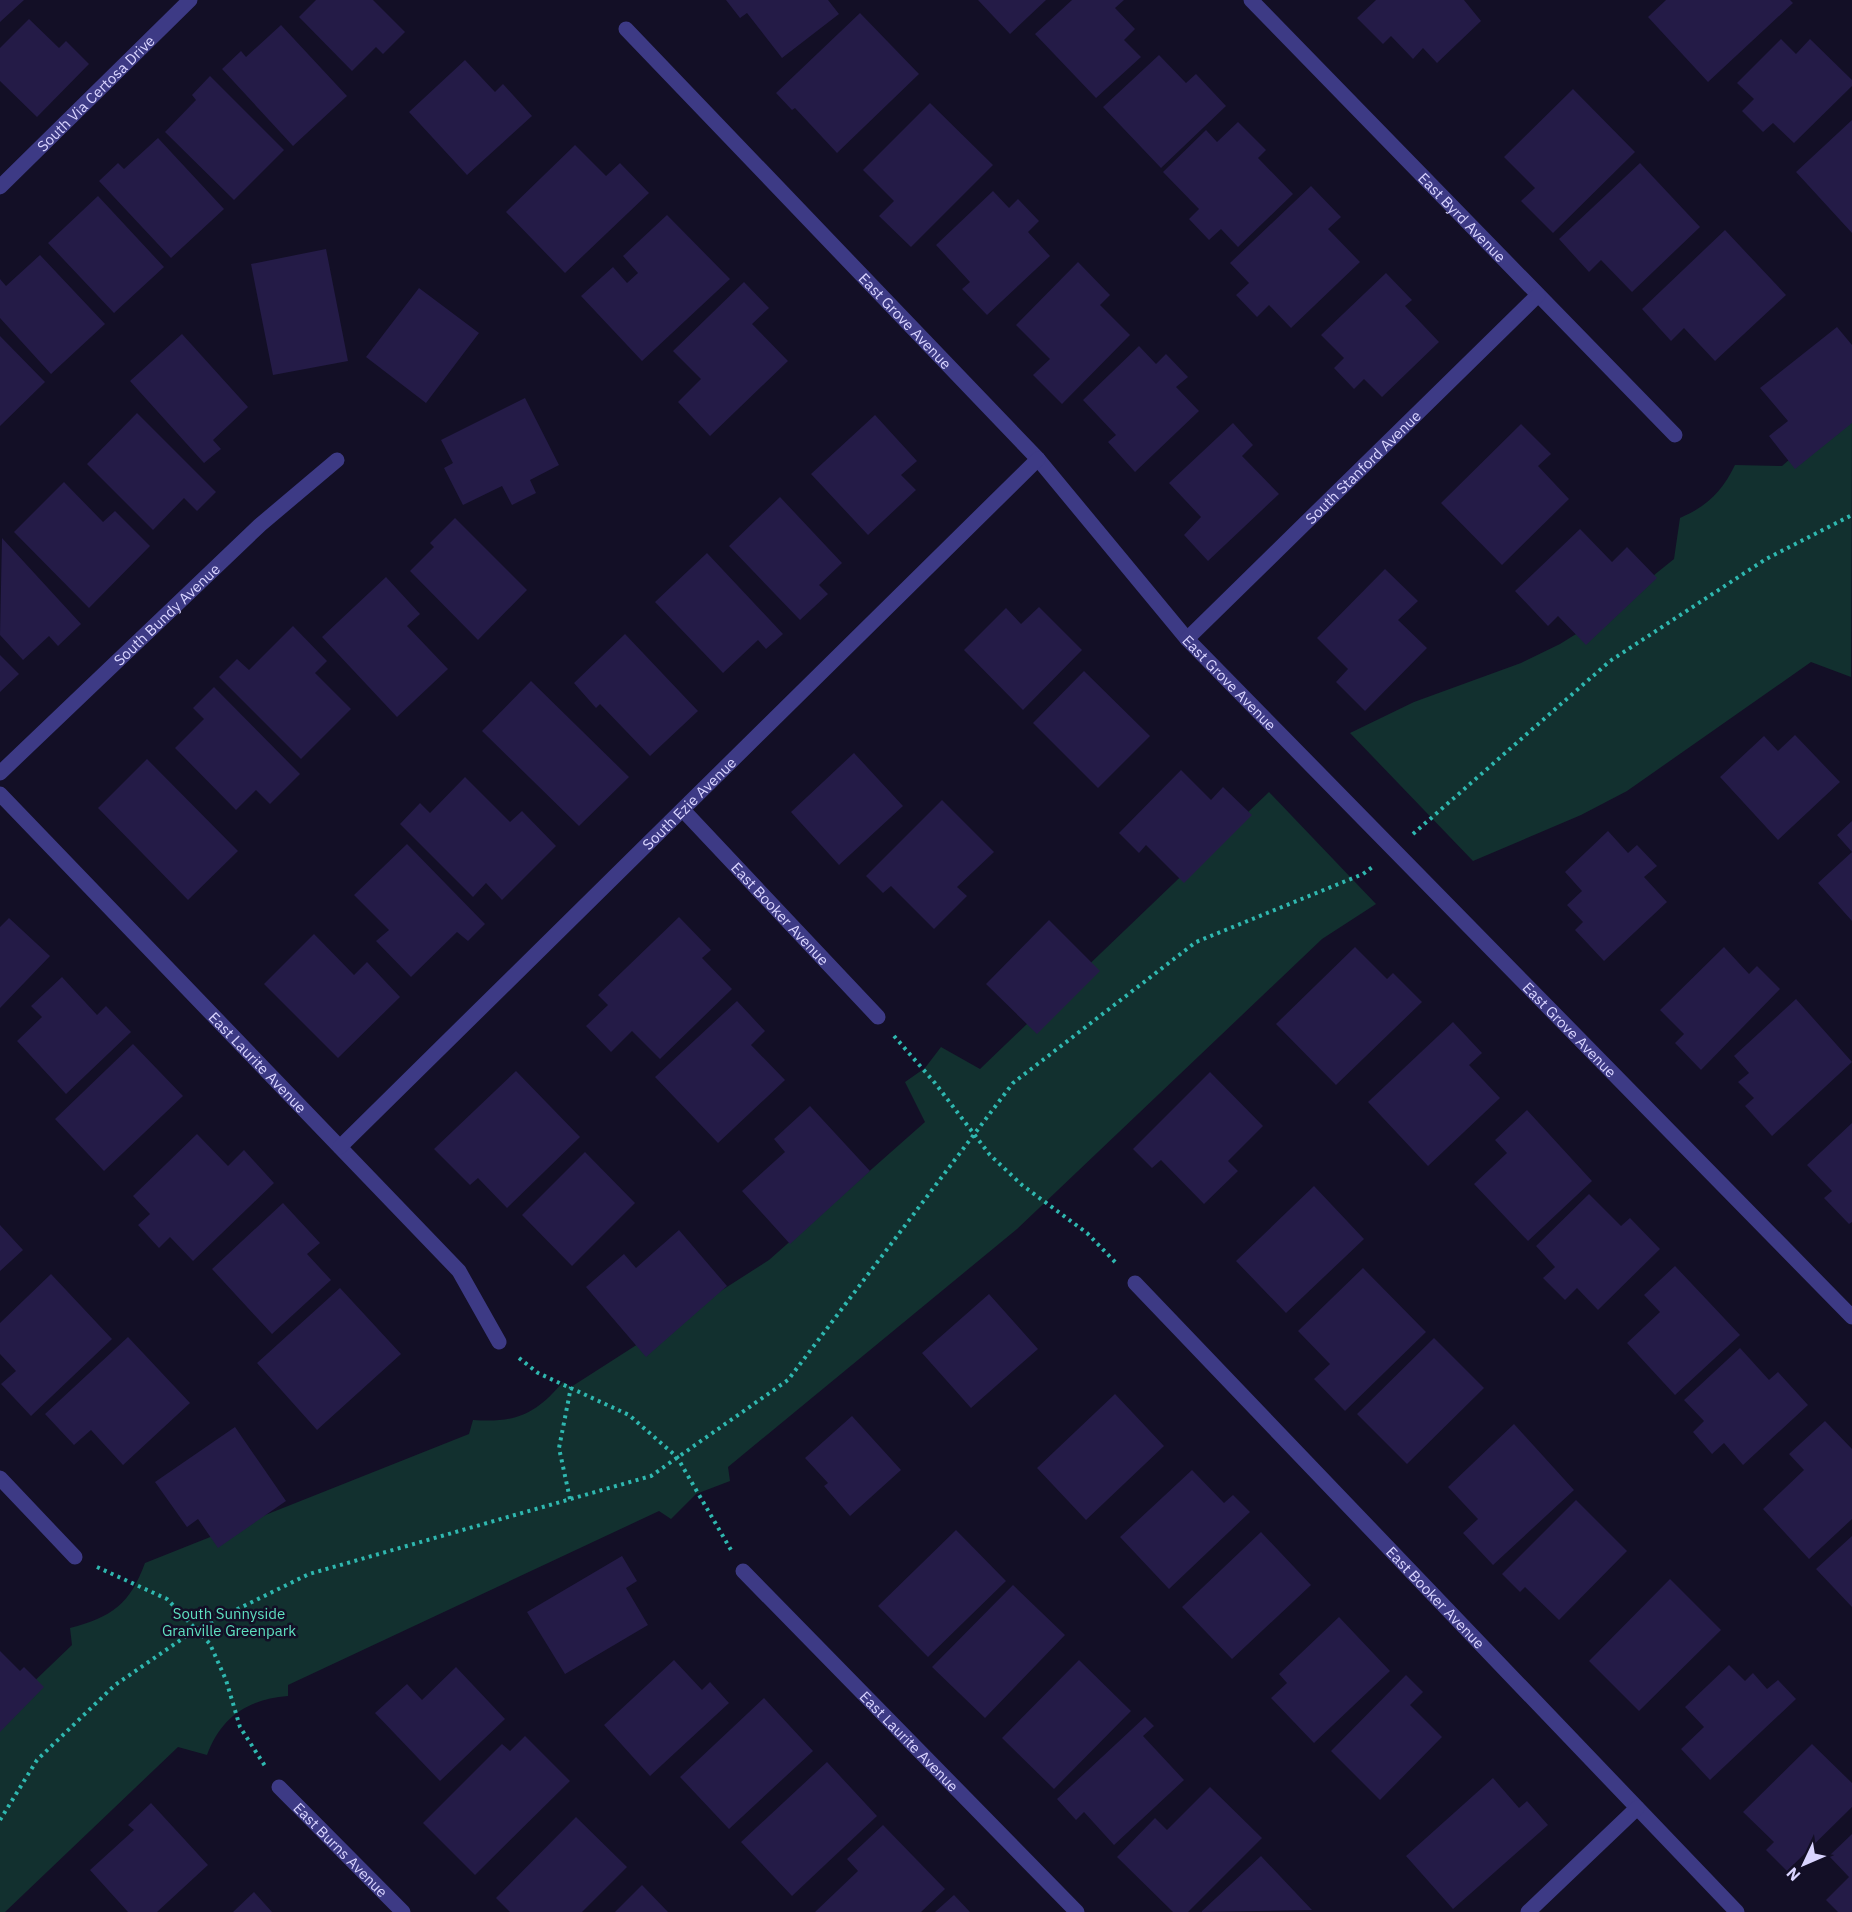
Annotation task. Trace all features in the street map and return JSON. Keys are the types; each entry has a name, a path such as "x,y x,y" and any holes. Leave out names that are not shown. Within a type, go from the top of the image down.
{"street":[{"name":"South Via Certosa Drive","path":"3,178 190,0"},
{"name":"East Byrd Avenue","path":"1251,0 1675,435"},
{"name":"East Grove Avenue","path":"626,29 1038,459 1188,639 1393,851 1852,1317"},
{"name":"South Stanford Avenue","path":"1188,639 1538,295"},
{"name":"South Ezie Avenue","path":"340,1147 1038,459"},
{"name":"South Bundy Avenue","path":"0,773 260,525 337,460"},
{"name":"East Laurite Avenue","path":"0,794 459,1271 499,1342"},
{"name":"East Booker Avenue","path":"683,810 878,1017"},
{"name":"East Booker Avenue","path":"1135,1283 1737,1912"},
{"path":"0,1478 75,1557"},
{"name":"East Laurite Avenue","path":"743,1572 1077,1912"},
{"name":"East Burns Avenue","path":"279,1787 403,1912"},
{"path":"1528,1912 1637,1808"}],"path":[{"path":"0,1820 37,1760 115,1685 195,1630 309,1574 651,1476 788,1380 1013,1083 1196,942 1363,874 1393,851 1610,662 1766,559 1852,515"},
{"path":"878,1017 935,1083 990,1155 1022,1185 1087,1233 1135,1283"},
{"path":"499,1342 538,1373 629,1415 677,1457 743,1572"},
{"path":"570,1499 559,1448 571,1387"},
{"path":"75,1557 167,1599 210,1644 226,1680 240,1727 279,1787"}],"green space":[{"path":"1852,405 1851,677 1811,662 1627,791 1581,815 1473,861 1350,733 1414,702 1521,663 1560,644 1597,621 1674,559 1680,518 1713,497 1725,483 1735,465 1782,466"},
{"name":"South Sunnyside Granville Greenpark","path":"1269,792 1376,904 1322,939 1017,1229 728,1467 730,1481 696,1494 671,1519 659,1511 288,1685 288,1696 260,1701 248,1706 228,1720 207,1755 178,1747 5,1912 0,1912 0,1714 72,1645 70,1628 97,1619 118,1607 133,1589 145,1563 469,1434 473,1420 501,1420 523,1414 543,1402 563,1382 571,1387 769,1260 925,1122 905,1082 925,1068 941,1047 980,1069"}],"building":[{"path":"0,0 24,0 0,22"},
{"path":"316,0 373,0 405,32 383,54 376,47 352,71 299,17"},
{"path":"726,0 828,0 839,14 782,58 747,13 740,18"},
{"path":"978,0 1046,0 1010,34"},
{"path":"1072,0 1124,0 1115,8 1135,29 1124,40 1141,57 1096,98 1035,34"},
{"path":"1376,0 1464,0 1481,21 1437,63 1423,48 1413,59 1391,36 1383,44 1357,18"},
{"path":"1666,0 1790,0 1793,3 1708,82 1648,17"},
{"path":"860,13 919,74 837,153 795,108 792,110 776,93"},
{"path":"29,19 59,48 66,41 89,64 37,117 0,81 0,48"},
{"path":"281,25 347,96 293,146 222,69 241,51 246,57"},
{"path":"1781,39 1796,54 1810,39 1852,80 1852,86 1794,143 1773,123 1763,132 1742,111 1754,99 1737,83"},
{"path":"1159,55 1186,83 1196,74 1226,106 1161,168 1103,107"},
{"path":"465,60 495,92 503,84 532,116 467,175 409,112"},
{"path":"210,76 284,150 234,200 165,132 196,100 192,95"},
{"path":"1573,89 1635,152 1553,233 1521,201 1535,188 1504,157"},
{"path":"930,103 993,165 911,247 879,216 894,201 863,170"},
{"path":"1852,120 1852,233 1796,172"},
{"path":"1238,122 1266,150 1258,158 1293,194 1238,247 1221,229 1209,240 1189,219 1199,209 1163,172 1206,130 1217,142"},
{"path":"158,138 224,209 171,258 99,181 118,163 124,169"},
{"path":"575,145 606,176 620,163 649,193 565,273 506,212"},
{"path":"1640,163 1700,227 1632,292 1601,260 1589,272 1559,239"},
{"path":"1311,186 1341,217 1328,229 1360,262 1291,328 1269,305 1257,317 1236,295 1249,283 1230,263"},
{"path":"993,191 1009,208 1018,199 1039,221 1028,232 1050,256 987,315 962,289 970,282 936,245"},
{"path":"98,196 164,267 114,313 48,243"},
{"path":"667,215 730,279 642,361 581,296 613,267 627,283 638,273 623,256"},
{"path":"1725,230 1786,295 1715,361 1684,328 1671,341 1642,309"},
{"path":"326,249 348,361 273,375 251,264"},
{"path":"40,255 105,324 51,374 0,318 0,279 6,286"},
{"path":"1078,262 1110,295 1100,305 1130,335 1062,404 1033,375 1050,359 1016,325"},
{"path":"1386,273 1412,300 1405,306 1439,342 1382,397 1364,379 1354,389 1334,368 1344,358 1321,335"},
{"path":"744,282 769,308 752,324 788,361 710,436 678,402 701,379 673,351"},
{"path":"419,288 479,333 426,403 366,357"},
{"path":"1837,327 1852,345 1852,423 1795,469 1769,436 1788,421 1760,388"},
{"path":"182,334 248,407 213,440 221,449 204,463 130,381"},
{"path":"0,336 45,382 0,426"},
{"path":"1139,346 1156,364 1166,354 1188,377 1176,387 1199,411 1135,472 1108,442 1116,435 1083,400"},
{"path":"525,398 559,465 530,480 536,493 512,505 502,486 463,505 444,468 453,463 441,440"},
{"path":"137,413 216,492 197,511 184,498 153,530 87,464"},
{"path":"875,415 917,461 901,475 916,490 868,535 811,474"},
{"path":"1233,423 1253,445 1242,456 1279,494 1208,561 1184,535 1201,517 1169,483"},
{"path":"1521,424 1551,454 1538,466 1569,499 1502,565 1441,503"},
{"path":"64,482 103,522 115,511 150,546 89,608 14,532"},
{"path":"780,497 842,563 819,585 828,594 800,620 729,546"},
{"path":"455,518 527,590 478,640 410,571 434,547 430,543"},
{"path":"1580,529 1612,562 1627,547 1657,578 1586,645 1558,616 1548,626 1515,591"},
{"path":"2,538 81,624 58,646 49,636 23,660 0,635"},
{"path":"707,553 783,634 766,649 758,640 723,673 655,602"},
{"path":"1385,569 1418,601 1398,620 1427,648 1365,711 1336,682 1348,669 1317,638"},
{"path":"386,577 420,614 407,626 448,669 397,717 322,637"},
{"path":"1039,607 1082,650 1023,710 964,650 1006,608 1021,624"},
{"path":"293,626 327,661 315,673 351,709 301,759 219,677 237,659 249,670"},
{"path":"625,634 698,711 650,756 600,704 596,708 574,683"},
{"path":"0,655 19,674 0,692"},
{"path":"1084,671 1150,736 1098,788 1033,723"},
{"path":"531,681 629,777 579,826 482,731"},
{"path":"214,687 300,774 270,804 256,790 236,810 175,748 204,719 193,708"},
{"path":"1795,735 1840,782 1778,840 1720,777 1764,736 1778,751"},
{"path":"854,753 903,806 839,865 791,812"},
{"path":"147,759 238,851 188,900 98,808"},
{"path":"1181,770 1211,800 1223,787 1252,815 1184,883 1146,845 1139,853 1119,833"},
{"path":"465,777 510,822 522,811 556,846 502,900 486,883 473,897 400,824 420,803 430,813"},
{"path":"942,800 994,852 957,887 967,896 934,929 891,886 883,893 866,876"},
{"path":"1852,821 1852,852 1837,835"},
{"path":"1608,831 1628,853 1637,845 1657,866 1644,877 1667,902 1604,961 1575,930 1583,922 1567,905 1582,891 1565,872"},
{"path":"407,844 485,924 468,941 457,932 411,977 376,941 389,930 354,895"},
{"path":"1852,852 1852,921 1818,883"},
{"path":"679,917 711,950 702,958 732,989 660,1059 632,1031 611,1052 586,1026 608,1005 598,995"},
{"path":"9,918 50,956 0,1008 0,927"},
{"path":"1049,920 1100,971 1037,1034 986,984"},
{"path":"314,934 354,975 367,962 400,997 338,1058 264,984"},
{"path":"1355,947 1387,979 1393,973 1422,1002 1336,1085 1276,1024"},
{"path":"1724,947 1749,974 1757,966 1780,989 1701,1070 1675,1043 1684,1034 1660,1010"},
{"path":"62,977 97,1015 106,1006 131,1032 66,1094 17,1041 42,1017 31,1006"},
{"path":"1796,999 1852,1062 1772,1136 1745,1106 1754,1098 1738,1082 1749,1073 1734,1056"},
{"path":"737,1001 765,1031 751,1045 785,1080 718,1143 655,1077"},
{"path":"1453,1022 1482,1053 1469,1065 1500,1098 1428,1166 1368,1102"},
{"path":"133,1044 183,1096 104,1171 55,1119"},
{"path":"516,1071 580,1137 507,1208 478,1178 470,1185 434,1149"},
{"path":"1210,1072 1263,1126 1228,1161 1238,1171 1204,1204 1161,1160 1152,1168 1133,1149"},
{"path":"810,1106 870,1171 790,1244 742,1191 785,1152 774,1139"},
{"path":"1527,1110 1592,1181 1528,1241 1474,1184 1507,1153 1495,1140"},
{"path":"1852,1123 1852,1222 1849,1224 1824,1198 1832,1191 1807,1165"},
{"path":"197,1134 228,1166 244,1150 274,1183 193,1261 170,1237 159,1248 138,1225 150,1214 133,1196"},
{"path":"585,1152 635,1203 572,1266 522,1215"},
{"path":"1314,1186 1364,1239 1286,1313 1236,1261"},
{"path":"1589,1194 1621,1226 1630,1218 1660,1249 1598,1310 1577,1288 1565,1300 1543,1278 1555,1267 1536,1246"},
{"path":"283,1203 320,1243 307,1254 331,1280 272,1334 212,1269"},
{"path":"0,1225 23,1250 0,1271"},
{"path":"679,1230 727,1286 646,1357 586,1287 624,1254 636,1268"},
{"path":"1675,1266 1740,1335 1675,1395 1627,1343 1660,1312 1644,1295"},
{"path":"1363,1268 1426,1332 1345,1411 1314,1379 1330,1364 1298,1331"},
{"path":"51,1274 112,1339 31,1416 1,1384 16,1371 0,1354 0,1323"},
{"path":"340,1288 401,1354 317,1430 257,1363"},
{"path":"989,1294 1038,1349 971,1408 922,1353"},
{"path":"128,1337 190,1403 123,1465 91,1430 74,1445 45,1414"},
{"path":"1434,1338 1484,1388 1407,1464 1357,1414"},
{"path":"1740,1348 1769,1380 1778,1372 1808,1405 1743,1465 1724,1443 1712,1454 1693,1432 1704,1421 1684,1400"},
{"path":"1115,1394 1164,1446 1086,1520 1037,1468"},
{"path":"852,1416 901,1470 850,1516 824,1486 828,1483 805,1458"},
{"path":"1825,1421 1852,1449 1852,1519 1809,1559 1763,1509 1804,1470 1789,1454"},
{"path":"1514,1424 1574,1490 1493,1565 1463,1533 1478,1519 1448,1487"},
{"path":"235,1427 286,1501 218,1548 198,1519 187,1527 155,1482"},
{"path":"1192,1470 1224,1503 1233,1495 1250,1512 1169,1589 1120,1537"},
{"path":"1576,1500 1627,1551 1559,1620 1525,1587 1520,1592 1502,1574"},
{"path":"956,1530 1006,1581 928,1657 878,1606"},
{"path":"1261,1532 1311,1585 1232,1659 1182,1607"},
{"path":"1852,1536 1852,1607 1816,1569"},
{"path":"622,1556 637,1581 626,1588 648,1625 565,1674 527,1612"},
{"path":"1670,1579 1721,1630 1639,1711 1589,1661"},
{"path":"1013,1585 1065,1635 985,1718 932,1667"},
{"path":"1339,1617 1390,1671 1314,1743 1271,1698 1287,1683 1279,1674"},
{"path":"0,1651 20,1671 24,1667 44,1687 0,1732"},
{"path":"674,1660 702,1690 710,1682 729,1703 650,1776 604,1725"},
{"path":"1079,1660 1131,1711 1054,1789 1002,1738"},
{"path":"1729,1665 1745,1681 1753,1673 1767,1689 1778,1680 1796,1699 1710,1780 1681,1749 1704,1727 1685,1707"},
{"path":"456,1667 505,1719 440,1781 375,1713 407,1684 422,1700"},
{"path":"1406,1675 1423,1692 1410,1705 1442,1737 1380,1800 1331,1751"},
{"path":"764,1698 813,1751 729,1829 680,1777"},
{"path":"1145,1717 1154,1726 1143,1736 1184,1780 1114,1845 1084,1812 1076,1820 1057,1799"},
{"path":"525,1736 570,1781 475,1875 423,1823 502,1744 510,1751"},
{"path":"1812,1744 1852,1783 1852,1807 1787,1871 1766,1850 1774,1842 1743,1812"},
{"path":"827,1762 877,1816 792,1896 741,1842"},
{"path":"1493,1778 1519,1808 1527,1801 1548,1825 1453,1909 1406,1856"},
{"path":"1210,1787 1262,1838 1188,1912 1173,1912 1117,1857 1155,1818 1167,1830"},
{"path":"151,1803 208,1865 157,1912 128,1912 90,1870 134,1830 128,1825"},
{"path":"576,1817 627,1867 582,1912 510,1912 496,1898"},
{"path":"883,1825 945,1889 921,1912 815,1912 858,1871 847,1859"},
{"path":"1852,1834 1852,1912 1838,1912 1826,1900 1849,1877 1829,1856"},
{"path":"1261,1856 1312,1910 1201,1912"},
{"path":"642,1885 668,1912 615,1912"},
{"path":"254,1892 272,1912 233,1912"},
{"path":"954,1895 970,1912 935,1912"}]}
